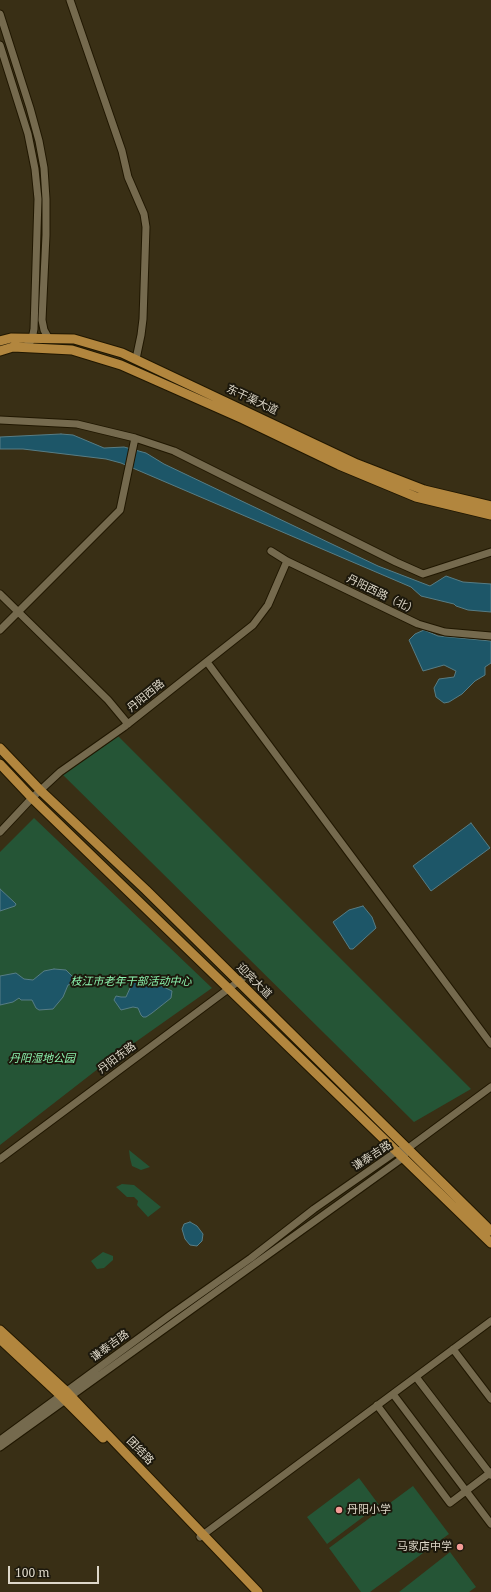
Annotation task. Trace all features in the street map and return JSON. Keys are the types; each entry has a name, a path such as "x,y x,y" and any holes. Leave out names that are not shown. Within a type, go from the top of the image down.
{"main road":[{"name":"东干渠大道","path":"0,341 11,338 74,339 122,353 357,464 424,490 491,506"},
{"name":"东干渠大道","path":"0,351 13,347 72,350 121,365 339,464 416,497 491,515"},
{"name":"迎宾大道","path":"0,748 41,791 146,890 237,981 491,1243"},
{"name":"迎宾大道","path":"0,764 32,798 229,988 403,1152 491,1231"},
{"name":"团结路","path":"0,1330 258,1592"},
{"name":"团结路","path":"0,1340 66,1396"},
{"name":"团结路","path":"202,1535 250,1592"}],"street":[{"path":"70,0 122,150 128,177 144,214 146,227 143,319 142,335 136,359"},
{"path":"0,14 30,108 39,140 44,168 46,235 42,320 44,330 49,339"},
{"path":"0,47 25,122 32,150 36,183 38,231 34,330 29,344 22,348"},
{"path":"0,420 77,424 135,438 174,451 423,574 491,552"},
{"path":"0,630 120,510 135,438"},
{"name":"丹阳西路（北）","path":"271,551 287,561 418,624 445,632 491,636"},
{"name":"丹阳西路","path":"0,832 32,798 60,772 128,724 253,625 268,605 287,561"},
{"path":"0,594 108,700 128,724"},
{"path":"207,662 491,1044"},
{"name":"丹阳东路","path":"0,1159 246,975"},
{"name":"谦泰吉路","path":"0,1447 66,1396 491,1087"},
{"path":"202,1535 491,1321"},
{"path":"453,1350 491,1399"},
{"path":"377,1406 450,1502 490,1473 416,1377"},
{"path":"393,1394 491,1524"},
{"name":"谦泰吉路","path":"0,1440 66,1396"}],"green space":[{"path":"118,736 471,1089 414,1122 63,775"},
{"path":"34,818 212,988 103,1065 0,1145 0,852"},
{"path":"129,1150 150,1167 141,1170 132,1166"},
{"path":"122,1184 134,1185 161,1207 148,1217 137,1205 138,1201 134,1197 127,1197 116,1187"},
{"path":"103,1252 113,1256 113,1260 104,1268 97,1269 91,1261"},
{"path":"359,1478 379,1505 327,1544 307,1517"},
{"path":"413,1486 449,1534 370,1592 361,1592 329,1548"},
{"path":"450,1552 476,1587 469,1592 399,1592"}],"water":[{"path":"61,434 73,435 104,448 124,447 146,453 164,464 378,566 430,586 446,576 463,582 491,584 491,612 468,610 454,604 421,596 411,587 121,463 106,459 23,449 0,449 0,437"},
{"path":"424,630 438,636 491,641 491,663 485,667 485,675 475,681 462,694 449,702 444,703 436,697 434,688 439,679 454,677 456,671 444,665 423,671 409,640 415,634"},
{"path":"471,823 490,848 431,891 413,866"},
{"path":"0,889 16,904 15,906 0,911"},
{"path":"363,906 372,917 376,928 353,949 350,949 333,922 349,910"},
{"path":"54,969 66,970 76,980 75,983 68,985 63,997 53,1009 39,1010 36,1008 32,1000 21,1000 19,998 13,1002 0,1005 0,976 16,973 24,979 33,980 44,971"},
{"path":"136,975 172,991 171,998 146,1017 141,1015 138,1008 133,1007 121,1010 114,1000 116,996 126,997"},
{"path":"190,1222 197,1226 203,1234 202,1241 197,1246 190,1245 185,1239 182,1229 184,1224"}],"place":[{"name":"丹阳小学","path":"339,1510"},
{"name":"马家店中学","path":"460,1547"}],"park label":[{"name":"枝江市老年干部活动中心","path":"131,982"},
{"name":"丹阳湿地公园","path":"42,1059"}]}
